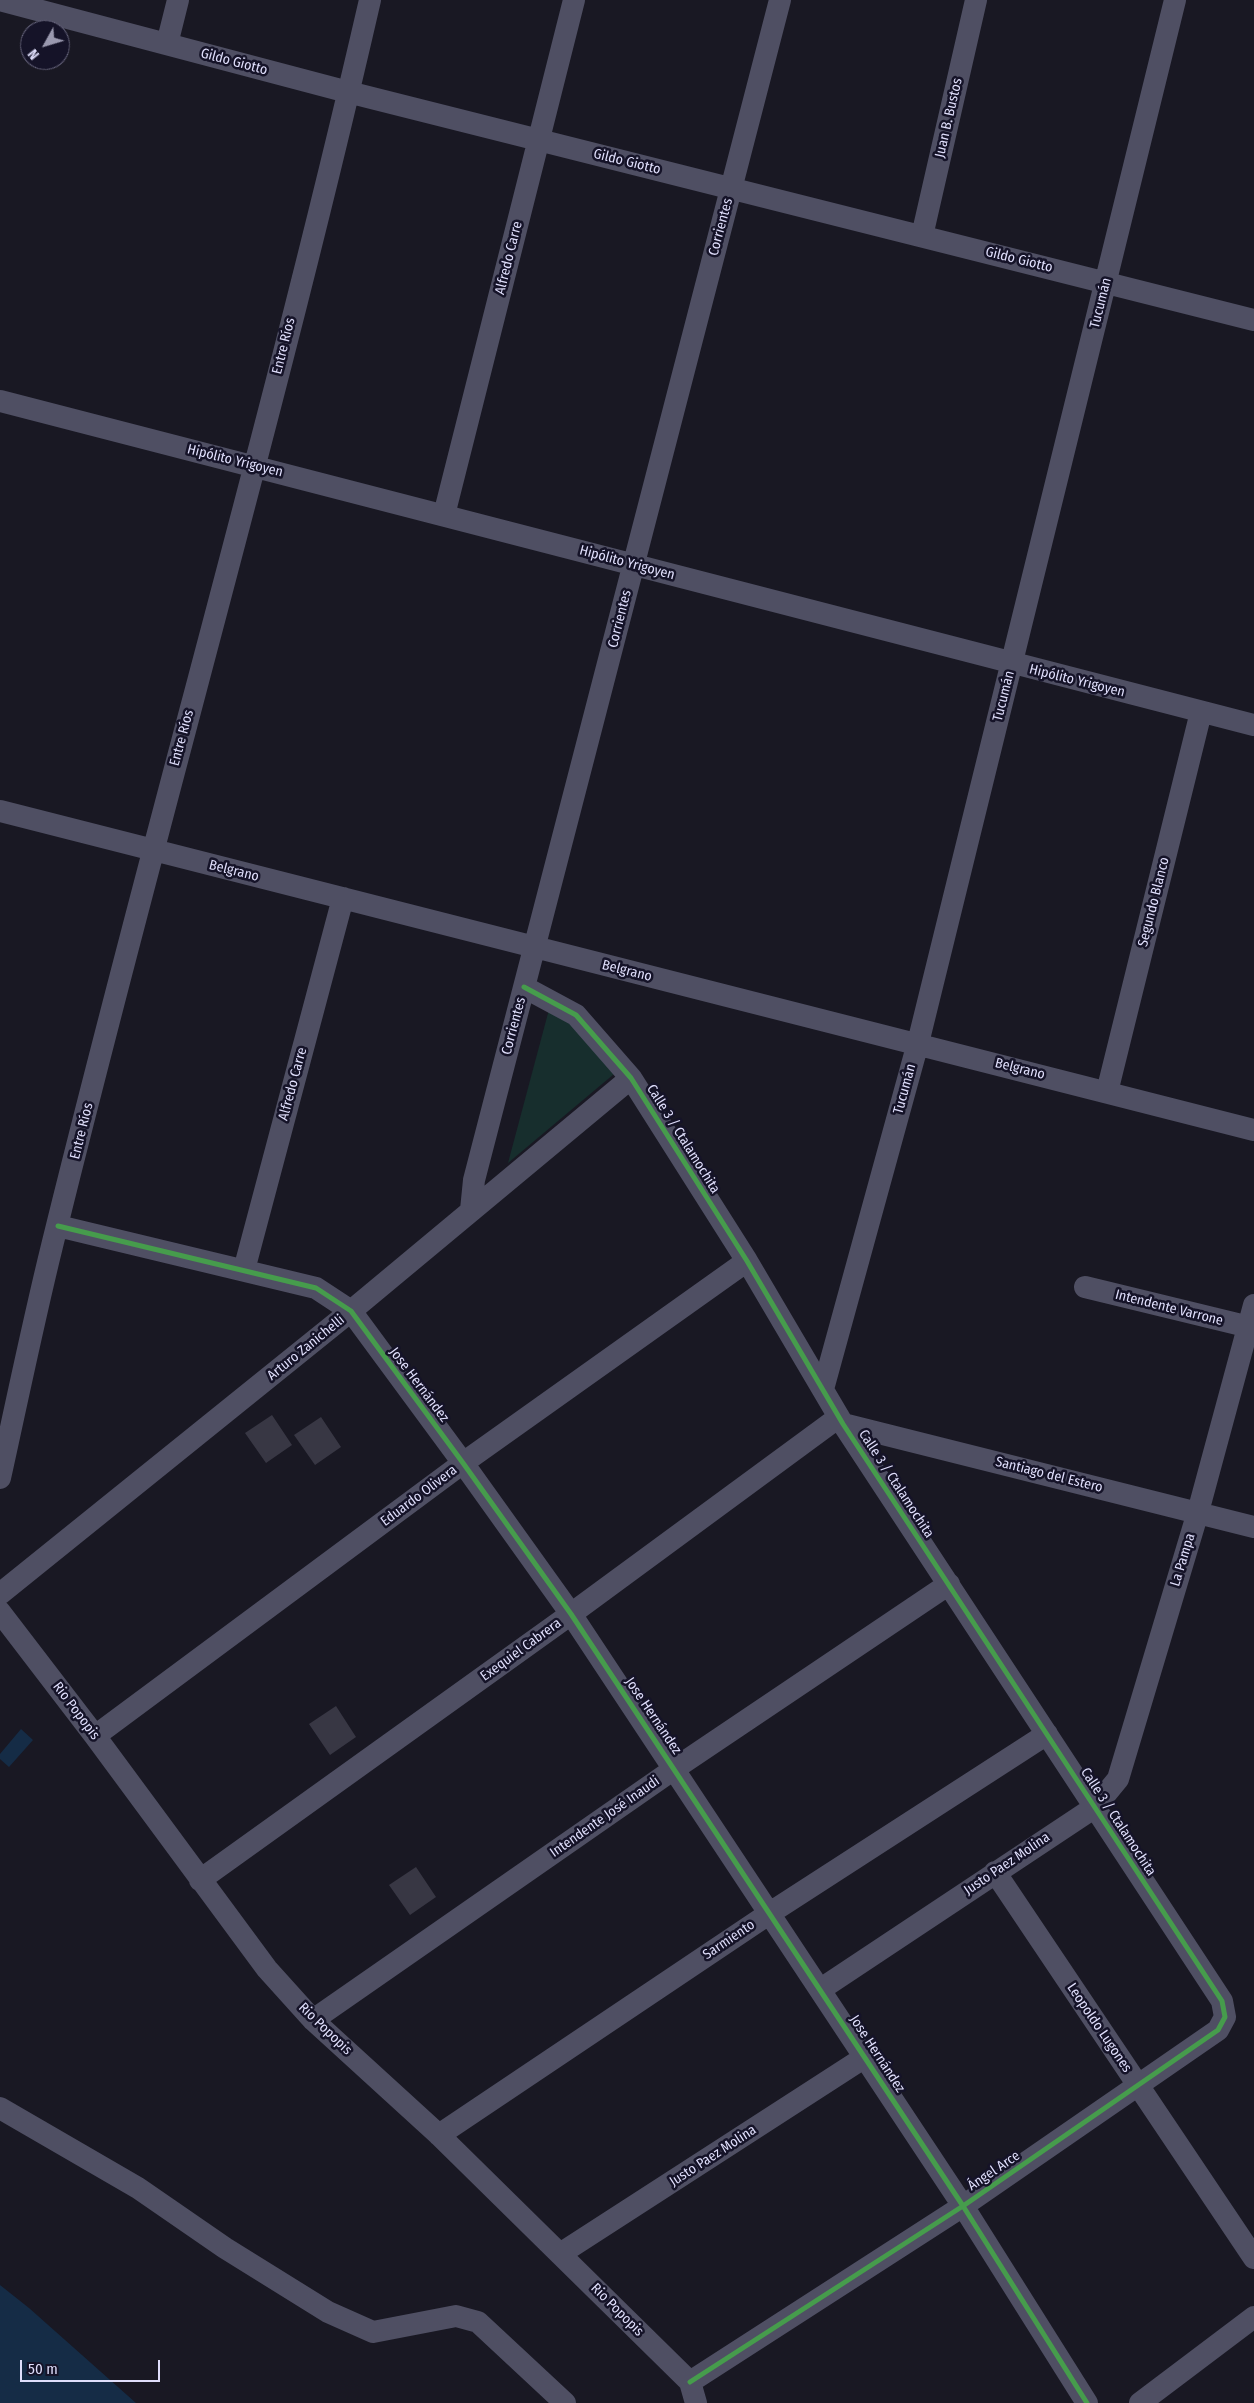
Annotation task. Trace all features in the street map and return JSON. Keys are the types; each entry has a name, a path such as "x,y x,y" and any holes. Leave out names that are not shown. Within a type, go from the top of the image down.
{"street":[{"name":"Gildo Giotto","path":"0,0 348,92 1254,320"},
{"path":"167,44 178,0"},
{"name":"Entre Ríos","path":"0,1478 58,1226 153,850 254,466 370,0"},
{"name":"Alfredo Carre","path":"444,515 574,0"},
{"name":"Corrientes","path":"472,1210 474,1180 524,986 536,948 780,0"},
{"name":"Juan B. Bustos","path":"922,236 976,0"},
{"name":"Tucumán","path":"822,1389 918,1043 1175,0"},
{"name":"Hipólito Yrigoyen","path":"0,401 1254,725"},
{"name":"Segundo Blanco","path":"1107,1092 1201,712"},
{"name":"Belgrano","path":"0,811 1254,1130"},
{"name":"Alfredo Carre","path":"244,1270 343,898"},
{"name":"Calle 3 / Ctalamochita","path":"524,986 576,1015 631,1078 747,1261 841,1420 1222,2001 1225,2016"},
{"name":"Arturo Zanichelli","path":"0,1594 351,1311 631,1078"},
{"name":"Jose Hernández","path":"58,1226 316,1288 351,1311 571,1614 963,2206 1087,2403"},
{"name":"Eduardo Olivera","path":"95,1736 463,1463 747,1261"},
{"name":"Intendente Varrone","path":"1085,1287 1251,1328"},
{"name":"La Pampa","path":"1095,1807 1118,1779 1251,1328 1254,1305"},
{"name":"Santiago del Estero","path":"841,1420 1254,1527"},
{"name":"Exequiel Cabrera","path":"200,1880 841,1420"},
{"name":"Intendente José Inaudi","path":"313,2020 674,1769 949,1584"},
{"name":"Rio Popopis","path":"0,1612 95,1736 267,1969 313,2020 438,2135 560,2254 693,2392"},
{"name":"Sarmiento","path":"438,2135 770,1913 1047,1734"},
{"name":"Justo Paez Molina","path":"821,1989 1095,1807"},
{"name":"Leopoldo Lugones","path":"995,1872 1254,2258"},
{"name":"Ángel Arce","path":"693,2392 1218,2030 1225,2016"},
{"name":"Justo Paez Molina","path":"560,2254 865,2057"},
{"path":"0,2108 138,2188 225,2248 328,2312 373,2332 456,2316 478,2322 565,2403"},
{"path":"1140,2403 1254,2317"}],"green space":[{"path":"551,1002 614,1074 508,1163"}],"water":[{"path":"21,1729 33,1740 9,1767 0,1759 0,1754"},
{"path":"0,2285 29,2308 136,2403 0,2403"}],"building":[{"path":"272,1415 292,1445 266,1463 245,1433"},
{"path":"321,1417 341,1447 315,1465 294,1435"},
{"path":"336,1706 356,1737 330,1755 309,1724"},
{"path":"416,1867 436,1897 410,1915 389,1885"}],"cycle path":[{"path":"524,987 576,1015 631,1078 747,1261 843,1424 1222,2001 1225,2017 1218,2030 963,2206 690,2382"},
{"path":"58,1226 316,1288 351,1311 571,1614 963,2206 1087,2403"}]}
